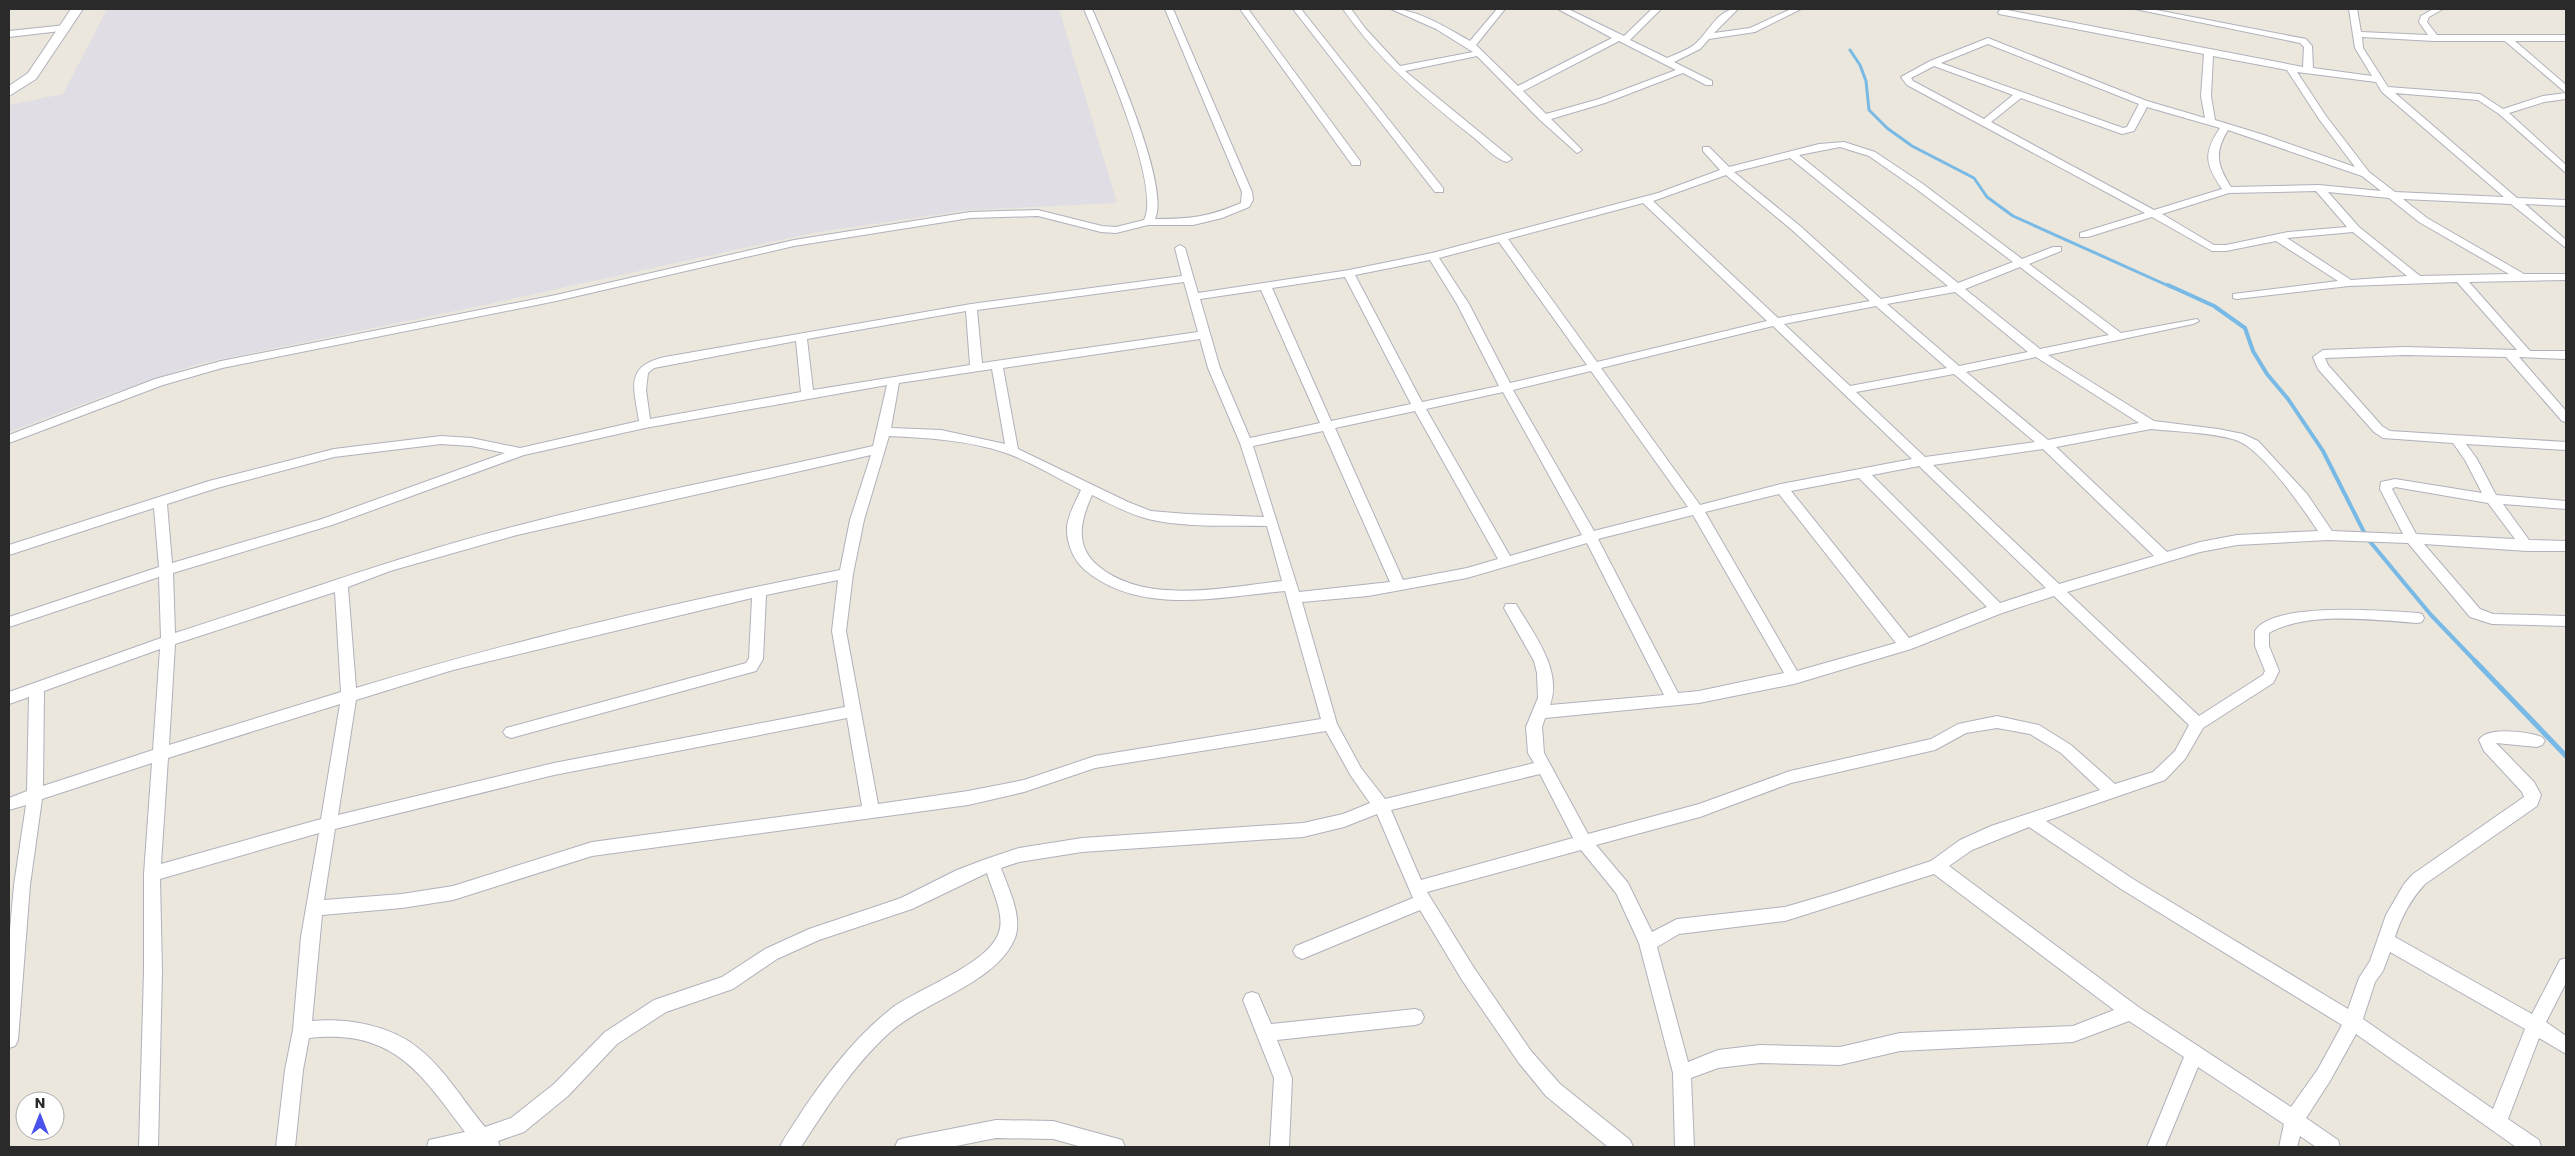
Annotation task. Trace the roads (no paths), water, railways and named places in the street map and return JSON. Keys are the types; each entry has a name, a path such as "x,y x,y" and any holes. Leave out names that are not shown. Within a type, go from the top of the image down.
{"street":[{"path":"9,92 32,76 77,9"},
{"path":"1088,9 1134,119 1150,186 1153,212 1148,222"},
{"path":"9,439 159,382 221,365 556,298 794,242 999,212 1056,216 1101,229 1116,230 1148,222 1180,223 1208,218 1239,208 1248,200 1238,169 1169,9"},
{"path":"1244,9 1356,163"},
{"path":"1297,9 1438,190"},
{"path":"1347,9 1362,32 1399,69 1507,159"},
{"path":"1396,9 1471,46 1578,150"},
{"path":"1418,19 1426,9"},
{"path":"1471,46 1501,9"},
{"path":"1562,9 1623,38 1709,84"},
{"path":"1577,16 1583,9"},
{"path":"1516,91 1623,38 1657,9"},
{"path":"1666,62 1691,52 1725,15 1734,9"},
{"path":"1706,37 1752,30 1797,9"},
{"path":"2139,9 2154,10 2303,41 2308,46 2308,71"},
{"path":"2353,9 2363,57 2385,90 2566,245"},
{"path":"2434,38 2423,22 2425,16 2439,9"},
{"path":"2002,12 2290,68 2378,80"},
{"path":"9,34 66,28"},
{"path":"2357,34 2434,38 2565,40"},
{"path":"2507,38 2566,90"},
{"path":"2355,230 2278,237 2226,248 2212,248 2153,213 1907,80 1906,77 1933,62 1988,41 2144,103 2226,126 2366,174"},
{"path":"2209,52 2206,96 2210,122"},
{"path":"1399,69 1481,54"},
{"path":"1933,62 2122,131 2131,129 2144,103"},
{"path":"2290,68 2328,124 2366,174 2423,220 2520,276"},
{"path":"1543,118 1602,101 1684,70"},
{"path":"2385,90 2473,96 2487,101 2502,112 2566,170"},
{"path":"1984,123 2020,94"},
{"path":"2502,112 2543,99 2566,96"},
{"path":"2226,126 2213,145 2212,158 2217,173 2228,190"},
{"path":"1194,297 1349,273 1434,256 1549,223 1645,199 1695,184 1727,171 1841,144 1863,149 1938,199 2118,336"},
{"path":"1706,149 1727,171 2046,445 2165,558"},
{"path":"1793,155 2036,352 2150,425"},
{"path":"2084,235 2228,190 2319,188 2392,195 2566,203"},
{"path":"2319,188 2355,230 2417,279"},
{"path":"1645,199 2198,724"},
{"path":"2278,237 2349,283"},
{"path":"1502,238 1696,509 1794,678"},
{"path":"1180,248 1214,368 1246,443 1272,522 1330,724 1356,772 1381,806 1420,895 1468,974 1525,1057 1553,1090 1623,1147"},
{"path":"1246,443 1506,388 1776,322 1956,288 2057,249"},
{"path":"1434,256 1463,304 1506,388 1590,536 1674,700"},
{"path":"1349,273 1418,406 1506,561"},
{"path":"2237,296 2349,283 2417,279 2520,276 2566,277"},
{"path":"646,424 640,382 642,372 651,365 685,356 971,307 1189,278"},
{"path":"2460,278 2527,354"},
{"path":"1265,286 1399,586"},
{"path":"971,307 976,368"},
{"path":"1847,390 1957,370 2036,352 2193,321"},
{"path":"9,622 166,570 327,522 521,452 646,424 894,380 1204,335"},
{"path":"801,336 807,395"},
{"path":"2566,355 2404,351 2322,354 2319,357 2322,366 2384,434 2566,446"},
{"path":"2510,354 2566,418"},
{"path":"997,366 1012,451"},
{"path":"871,809 839,631 846,574 857,520 884,432 894,380"},
{"path":"1089,487 1076,519 1074,536 1080,556 1092,570 1113,582 1143,591 1172,594 1292,592 1399,586 1467,573 1590,536 1781,488 1860,472 2046,445 2150,425 2218,432 2239,437 2254,444 2302,497 2328,535"},
{"path":"884,432 965,438 1012,451 1123,505 1150,515 1187,519 1272,522"},
{"path":"2457,440 2471,459 2492,499 2527,546"},
{"path":"9,550 160,500 303,460 364,448 423,441 456,441 521,452"},
{"path":"9,698 168,641 341,584 386,567 517,530 879,449"},
{"path":"1860,472 1997,609"},
{"path":"2566,504 2492,499 2395,483 2386,485 2386,489 2412,539 2475,613 2492,619 2566,621"},
{"path":"1781,488 1906,645"},
{"path":"148,1147 153,971 152,874 168,641 166,570 160,500"},
{"path":"1542,712 1674,700 1794,678 1906,645 1997,609 2055,590 2200,547 2237,540 2328,535 2527,546 2566,546"},
{"path":"9,804 159,754 453,664 760,591 846,574"},
{"path":"285,1147 294,1070 302,1030 310,937 349,695 341,584"},
{"path":"511,732 751,667 756,659 760,591"},
{"path":"1511,608 1541,661 1545,688 1542,712 1534,727 1536,753 1584,842 1622,888 1648,943 1682,1073 1684,1147"},
{"path":"1648,943 1677,927 1724,923 1784,914 1936,866 1966,845 2030,819 2112,790 2159,776 2180,755 2198,724 2268,679 2272,671 2261,639 2262,631 2268,625 2278,621 2347,615 2418,618"},
{"path":"9,1039 22,885 35,796 37,688"},
{"path":"152,874 328,824 554,769 854,711"},
{"path":"1302,951 1420,895 1584,842 1700,810 1790,777 1935,744 1963,728 1997,722 2034,729 2066,749 2112,790"},
{"path":"315,908 427,898 470,888 546,860 592,850 871,809 997,793 1095,762 1330,724"},
{"path":"2288,1147 2294,1120 2324,1074 2353,1022 2368,978 2377,965 2392,920 2410,889 2419,879 2531,802 2533,795 2489,747 2487,740 2493,737 2537,741"},
{"path":"436,1147 486,1143 517,1125 537,1111 611,1038 660,1006 727,983 771,954 815,934 906,904 963,875 992,864 1046,850 1082,845 1303,830 1344,820 1381,806 1544,767"},
{"path":"2030,819 2127,884 2353,1022 2532,1147"},
{"path":"790,1147 818,1104 856,1054 900,1013 980,966 1001,948 1008,934 1010,922 992,864"},
{"path":"1936,866 2131,1012 2195,1053 2331,1147"},
{"path":"2385,940 2535,1025 2566,1046"},
{"path":"2497,1123 2535,1025 2566,966"},
{"path":"1252,1000 1267,1033 1283,1078 1278,1147"},
{"path":"1682,1073 1718,1060 1760,1054 1840,1056 1900,1042 2073,1034 2131,1012"},
{"path":"1267,1033 1415,1017"},
{"path":"302,1030 320,1027 358,1031 378,1036 411,1052 451,1098 486,1143"},
{"path":"2156,1147 2195,1053"},
{"path":"905,1147 996,1129 1053,1130 1115,1147"}],"waterway":[{"path":"1850,50 1860,65 1866,81 1869,110 1887,128 1912,146 1974,178 1987,197 2013,216 2171,287"},
{"path":"2168,285 2214,306 2245,328 2253,351 2267,374 2288,399 2323,451 2367,538 2431,615 2477,663"},
{"path":"2475,661 2566,756"}]}
